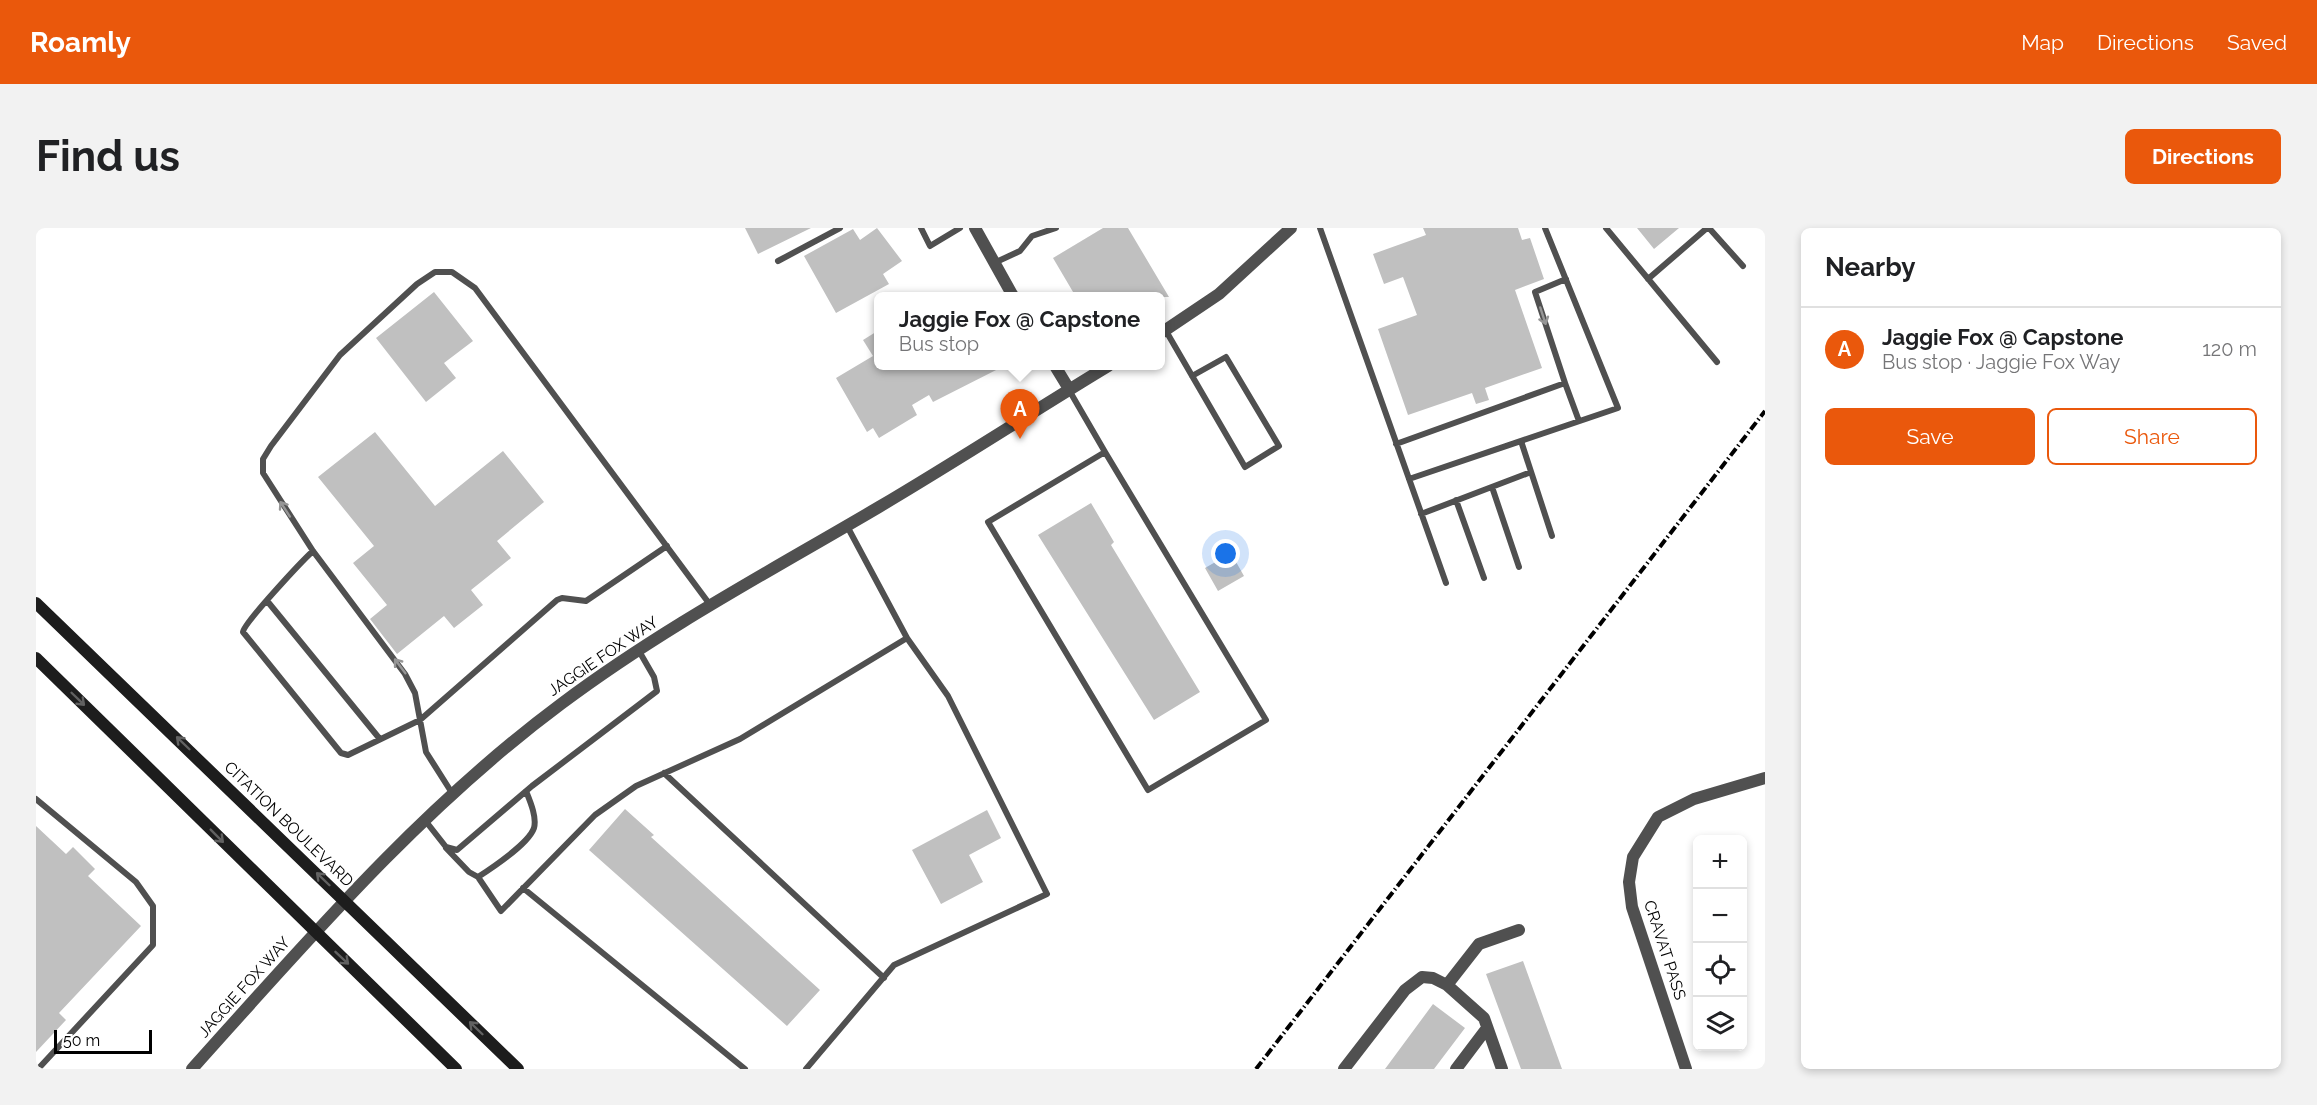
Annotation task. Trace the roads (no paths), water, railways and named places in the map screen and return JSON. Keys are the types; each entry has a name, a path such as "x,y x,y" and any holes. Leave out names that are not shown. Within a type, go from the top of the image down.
{"main road":[{"name":"CITATION BOULEVARD","path":"36,603 518,1069"},
{"path":"36,658 456,1069"}],"street":[{"path":"975,228 1010,292"},
{"path":"1165,331 1219,294 1286,230"},
{"path":"1057,370 1069,389"},
{"name":"JAGGIE FOX WAY","path":"192,1069 344,899 424,819 452,793 560,705 639,651 711,606 1101,370"},
{"name":"CRAVAT PASS","path":"1686,1069 1632,907 1629,882 1633,857 1658,817 1694,800 1765,777"},
{"path":"1447,985 1479,944 1519,930"},
{"path":"1344,1069 1413,981 1422,977 1433,978 1447,985 1484,1018 1502,1069"},
{"path":"1456,1069 1487,1028"}],"lane":[{"path":"778,261 840,228"},
{"path":"921,228 930,246 960,228"},
{"path":"994,263 1020,251 1032,236 1056,228"},
{"path":"1320,228 1446,583"},
{"path":"1409,479 1618,408 1545,228"},
{"path":"1606,228 1717,362"},
{"path":"1648,279 1708,228 1743,266"},
{"path":"452,793 426,752 415,693 405,674 313,551 263,473 263,459 271,446 352,341 417,284 435,272 452,272 475,288 711,606"},
{"path":"1566,279 1535,292 1580,421"},
{"path":"1165,335 1192,376 1245,467 1279,446 1226,357 1192,376"},
{"path":"1396,444 1565,383"},
{"path":"1069,389 1266,720 1149,790 988,522 1105,452"},
{"path":"1521,441 1552,536"},
{"path":"1421,514 1531,472"},
{"path":"1492,486 1519,567"},
{"path":"1456,500 1484,578"},
{"path":"806,1069 894,965 1047,894 948,696 907,638 847,525"},
{"path":"313,551 284,579 268,602 246,622 243,632 340,753 354,754 379,738 420,720 557,600 562,598 586,601 667,546"},
{"path":"268,602 379,738"},
{"path":"424,819 469,872 478,877 501,911 595,814 636,786 740,739 907,638"},
{"path":"446,847 457,850 526,791 657,692 654,677 639,651"},
{"path":"664,773 884,978"},
{"path":"478,877 516,848 534,828 534,819 526,791"},
{"path":"36,799 136,882 153,906 153,945 38,1069"},
{"path":"524,888 745,1069"}],"railway":[{"path":"1256,1069 1765,411"}],"place":[{"name":"Jaggie Fox @ Capstone","path":"1020,439"}]}
